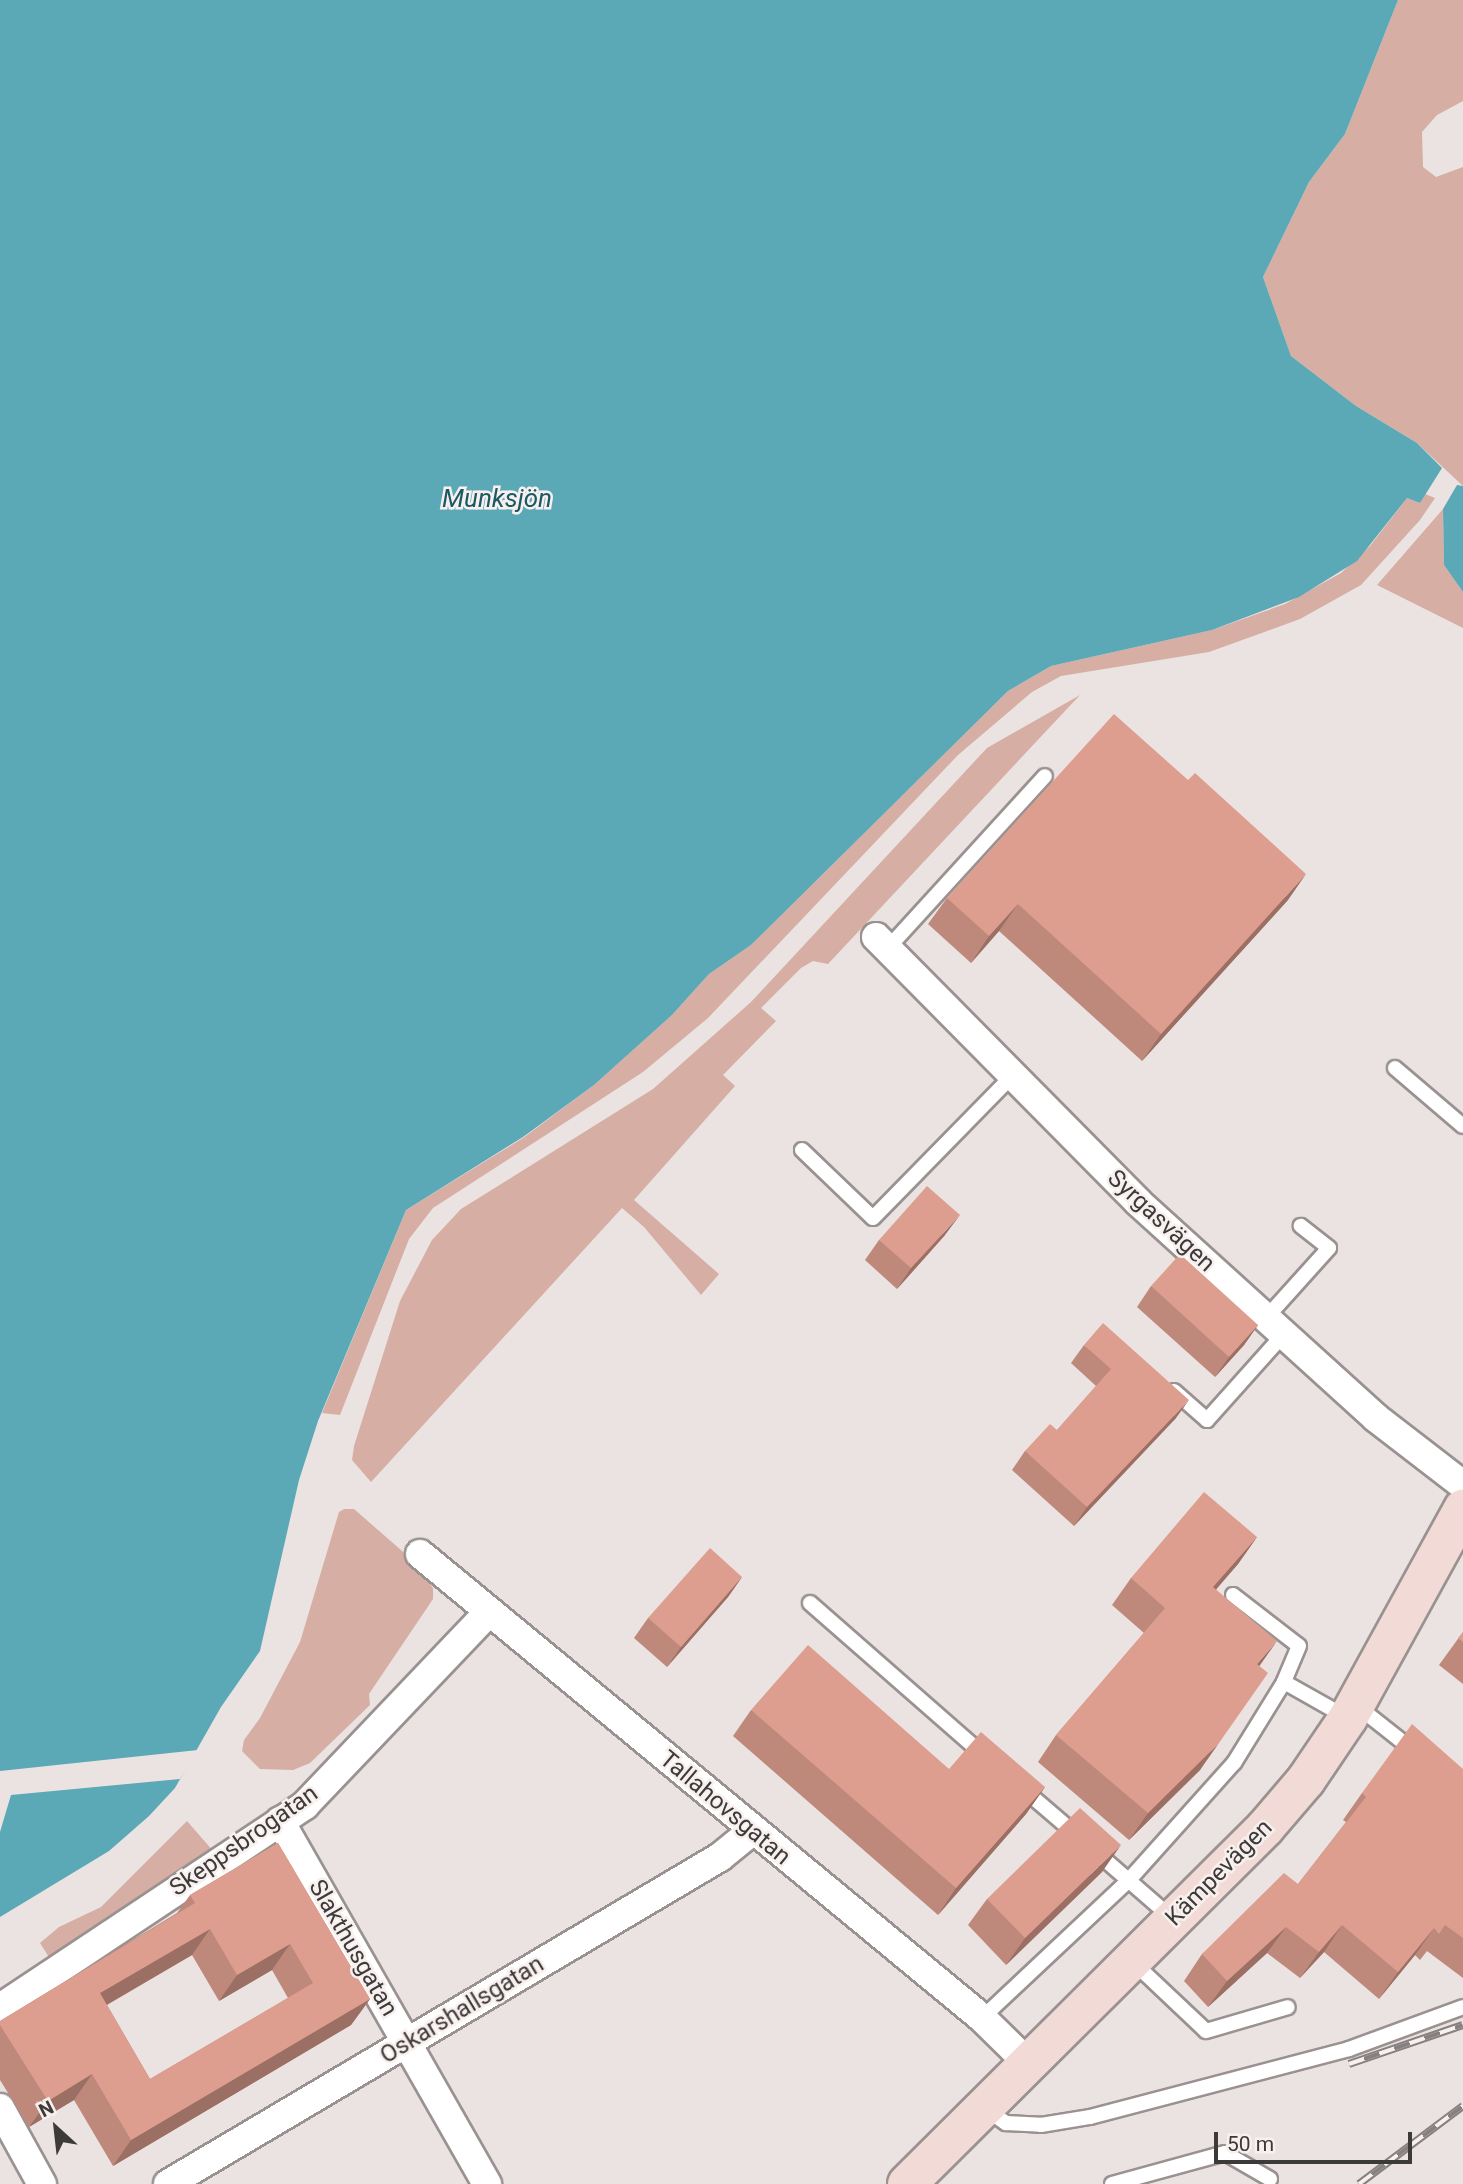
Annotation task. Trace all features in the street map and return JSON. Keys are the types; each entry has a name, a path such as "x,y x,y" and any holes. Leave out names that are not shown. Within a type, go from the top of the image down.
{"main road":[{"name":"Kämpevägen","path":"906,2184 1174,1920 1306,1780 1351,1711 1460,1525"}],"street":[{"name":"Syrgasvägen","path":"882,943 1138,1202 1429,1463 1463,1485"},
{"name":"Tallahovsgatan","path":"420,1554 752,1831 982,2018 1029,2064"},
{"name":"Skeppsbrogatan","path":"0,2008 305,1805 489,1612"},
{"name":"Slakthusgatan","path":"280,1821 487,2184"},
{"name":"Oskarshallsgatan","path":"169,2184 720,1857 752,1831"},
{"path":"0,2108 42,2184"}],"lane":[{"path":"882,943 1045,776"},
{"path":"1395,1068 1463,1126"},
{"path":"802,1150 873,1218 1013,1075"},
{"path":"1159,1378 1207,1420 1329,1248 1301,1226"},
{"path":"982,2018 1128,1881 1234,1763 1284,1682 1299,1646 1233,1595"},
{"path":"810,1604 1174,1920"},
{"path":"1284,1682 1351,1711 1432,1766"},
{"path":"1132,1961 1206,2031 1288,2007"},
{"path":"984,2108 1006,2123 1041,2125 1090,2117 1349,2049 1463,2007"},
{"path":"1112,2184 1225,2153 1270,2179"}],"shaded area":[{"path":"1398,0 1463,0 1463,101 1437,115 1422,132 1423,167 1436,177 1463,167 1463,486 1417,443 1356,406 1291,356 1263,277 1309,182 1345,134"},
{"path":"1425,494 1435,498 1420,520 1361,585 1300,619 1209,652 1061,676 1032,692 958,755 708,1018 643,1072 433,1208 409,1239 340,1415 322,1413 406,1210 523,1138 594,1085 672,1015 709,974 751,945 1008,691 1051,666 1212,630 1285,604 1341,573 1370,546 1407,498 1420,503"},
{"path":"1443,509 1444,565 1463,592 1463,628 1377,585"},
{"path":"1080,695 828,964 813,961 801,968 761,1008 776,1021 723,1075 735,1086 634,1200 719,1274 701,1295 644,1227 622,1208 371,1482 352,1460 354,1446 400,1301 432,1240 461,1209 653,1089 751,1002 987,748"},
{"path":"354,1509 417,1564 433,1588 433,1599 369,1694 370,1705 310,1763 293,1770 260,1769 242,1751 244,1740 260,1718 300,1642 339,1512"},
{"path":"187,1821 214,1852 52,1962 40,1943 59,1927 101,1907"}],"water":[{"name":"Munksjön","path":"0,0 1398,0 1345,134 1309,182 1263,277 1291,356 1356,406 1417,443 1442,468 1420,503 1407,498 1357,561 1299,597 1212,630 1051,666 1008,691 751,945 709,974 672,1015 594,1085 523,1137 406,1210 318,1421 299,1480 260,1651 221,1707 175,1788 149,1816 109,1851 0,1917"},
{"path":"1457,485 1463,486 1463,592 1444,565 1443,509"}],"pier":[{"path":"198,1750 180,1779 11,1795 0,1832 0,1771"}],"building":[{"path":"1114,714 1188,780 1195,773 1306,874 1161,1034 1018,904 989,936 947,898"},
{"path":"927,1186 960,1215 911,1268 879,1240"},
{"path":"1180,1254 1258,1325 1229,1357 1151,1286"},
{"path":"1103,1323 1189,1400 1087,1507 1025,1451 1050,1424 1057,1430 1111,1369 1084,1345"},
{"path":"1204,1492 1257,1537 1213,1587 1277,1641 1257,1664 1268,1673 1219,1743 1148,1813 1056,1735 1165,1608 1131,1578"},
{"path":"710,1548 742,1577 681,1647 648,1618"},
{"path":"808,1645 949,1769 981,1732 1045,1787 956,1888 751,1710"},
{"path":"1412,1724 1463,1769 1463,1938 1445,1925 1439,1934 1434,1928 1398,1972 1342,1925 1319,1952 1286,1927 1227,1981 1202,1954 1284,1873 1298,1884 1366,1797 1362,1793"},
{"path":"1080,1808 1121,1845 1025,1938 987,1899"},
{"path":"278,1843 370,1999 131,2140 92,2074 48,2101 0,2021 195,1903 190,1895","holes":["210,1929 237,1975 290,1944 313,1983 150,2079 100,1993"]}],"railway":[{"path":"1349,2064 1463,2025"},
{"path":"1359,2184 1463,2106"}]}
